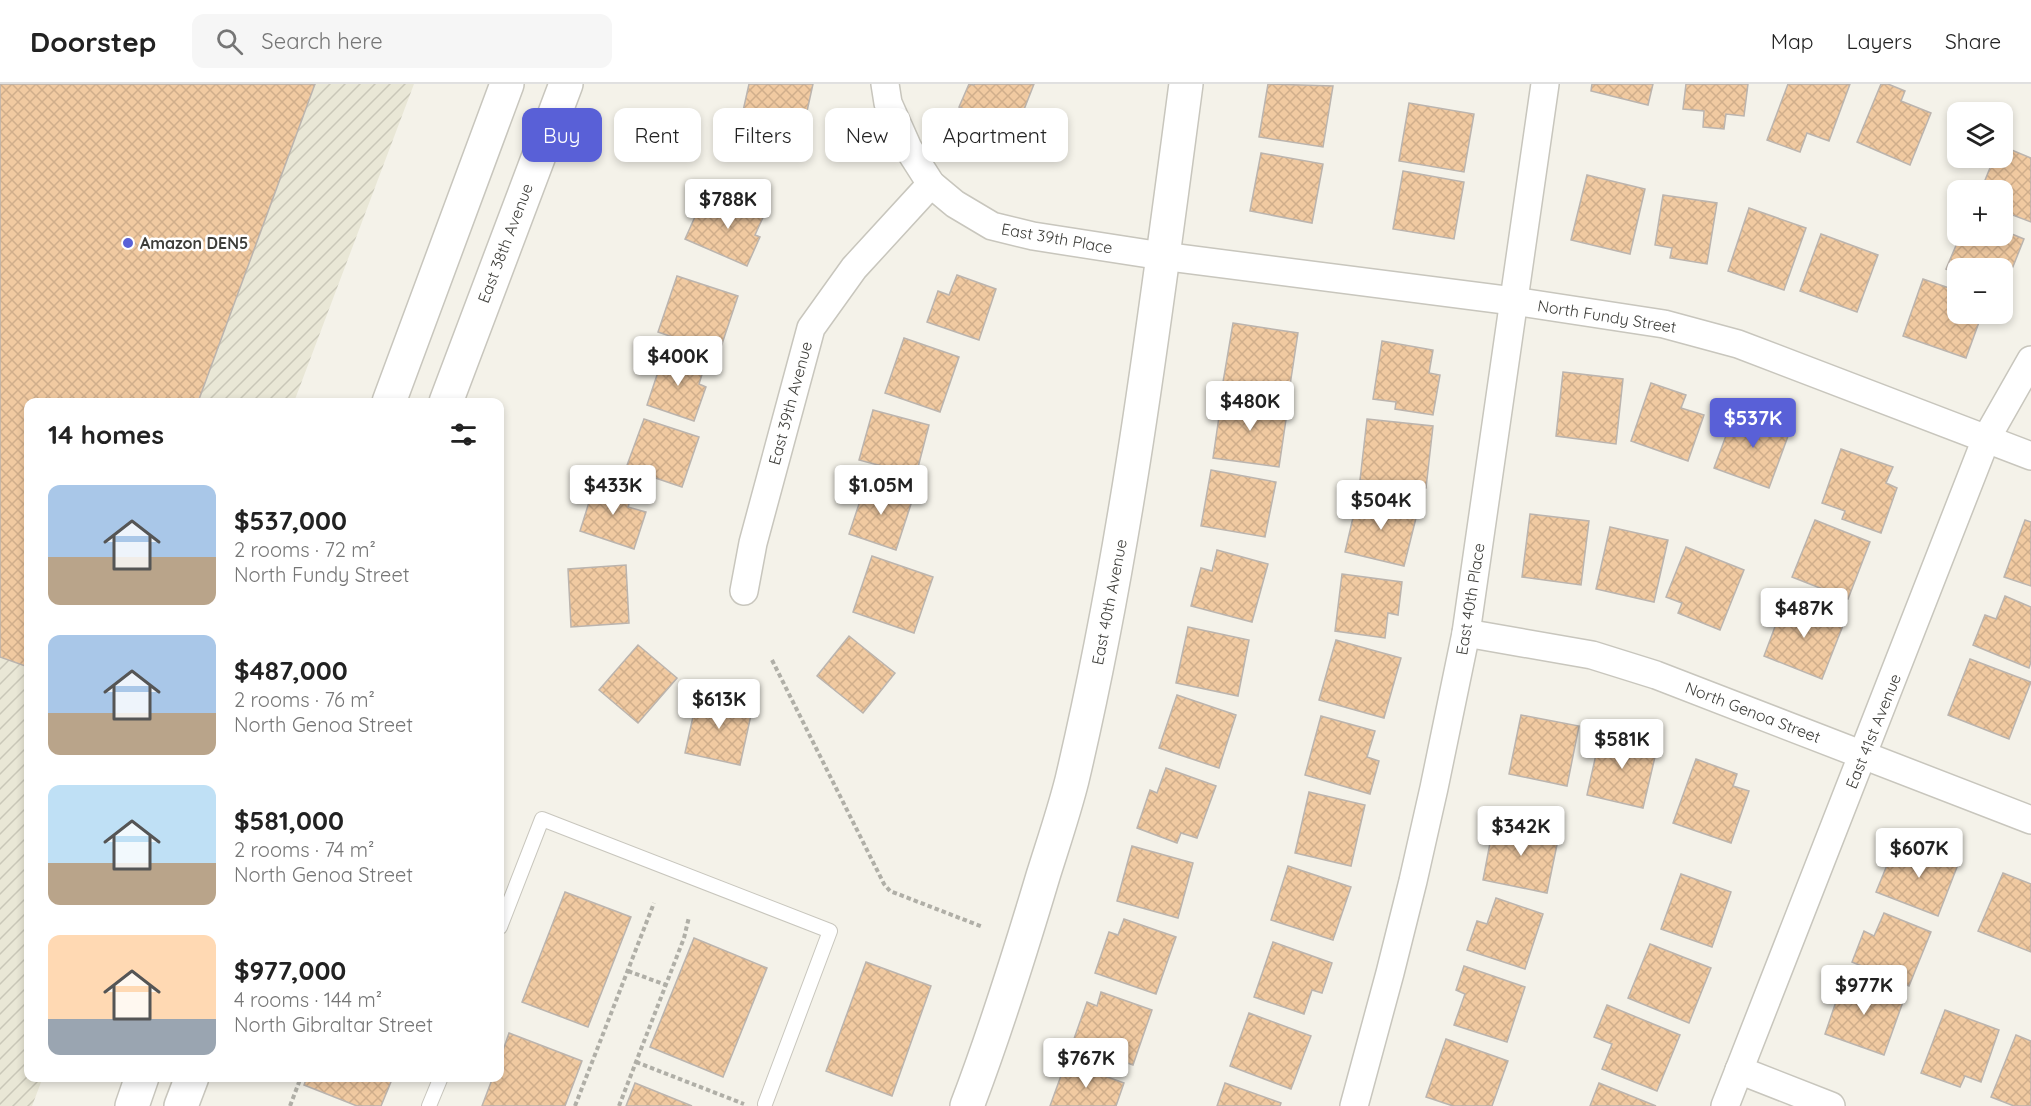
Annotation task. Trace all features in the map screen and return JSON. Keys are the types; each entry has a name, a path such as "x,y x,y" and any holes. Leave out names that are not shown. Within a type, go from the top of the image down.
{"street":[{"path":"390,398 507,84"},
{"name":"East 38th Avenue","path":"448,398 566,84"},
{"name":"East 39th Place","path":"885,84 888,104 908,148 931,184 956,204 992,226 1033,236 1162,256"},
{"name":"East 40th Avenue","path":"967,1106 1022,948 1071,783 1103,638 1140,418 1186,84"},
{"name":"East 40th Place","path":"1354,1106 1413,881 1466,633 1545,84"},
{"name":"East 39th Avenue","path":"744,591 753,543 811,328 854,268 931,184"},
{"name":"North Fundy Street","path":"1162,256 1513,301 1664,324 1737,344 2031,456"},
{"name":"East 41st Avenue","path":"1725,1106 1986,439 2031,360"},
{"name":"North Genoa Street","path":"1466,633 1592,655 1656,675 2031,820"},
{"path":"1739,1070 1831,1106"},
{"path":"132,1106 140,1082"},
{"path":"181,1106 190,1082"}],"lane":[{"path":"504,917 542,819 830,931 766,1105"},
{"path":"429,1106 439,1082"}],"path":[{"path":"772,660 884,884 890,891 983,927"},
{"path":"575,1106 654,903"},
{"path":"619,1106 684,938 688,917"},
{"path":"628,971 666,985"},
{"path":"636,1062 745,1104"},
{"path":"290,1106 299,1082"}],"shaded area":[{"name":"Amazon DEN5","path":"0,84 414,84 296,398 24,398 24,1082 41,1082 32,1106 0,1106"}],"building":[{"name":"Amazon DEN5","path":"0,84 315,84 199,398 24,398 24,666 0,657"},
{"path":"749,84 813,84 808,108 744,108"},
{"path":"969,84 1034,84 1025,108 959,107"},
{"path":"1268,84 1333,86 1323,147 1259,137"},
{"path":"1592,84 1653,84 1648,105 1591,91"},
{"path":"1686,84 1748,84 1744,116 1726,114 1724,129 1703,127 1704,111 1683,109"},
{"path":"1788,84 1850,84 1829,141 1807,133 1800,152 1767,140"},
{"path":"1881,84 1888,84 1905,91 1901,101 1931,113 1910,165 1857,142"},
{"path":"1409,103 1474,114 1464,172 1399,161"},
{"path":"2013,151 2031,158 2031,222 2013,215 2013,180 1985,180 1990,168 2013,168"},
{"path":"1261,153 1323,164 1312,223 1250,211"},
{"path":"1403,171 1464,182 1454,239 1393,229"},
{"path":"1587,175 1645,189 1630,254 1571,240"},
{"path":"723,194 765,213 755,235 760,237 747,266 685,239 698,210 713,217"},
{"path":"1663,195 1717,203 1707,264 1670,258 1672,248 1655,245"},
{"path":"1749,208 1806,228 1784,290 1728,271"},
{"path":"1821,234 1878,255 1857,312 1800,291"},
{"path":"2013,234 2024,239 2013,266 2013,258 1951,258 1956,246 2013,246"},
{"path":"957,275 996,289 979,340 927,322 938,291 949,295"},
{"path":"677,276 738,296 719,353 658,332"},
{"path":"1923,279 1947,287 1947,324 1978,324 1966,358 1903,336"},
{"path":"1233,323 1298,333 1289,392 1223,382"},
{"path":"904,338 959,357 940,412 885,393"},
{"path":"1382,341 1433,350 1429,373 1440,375 1433,415 1395,409 1396,402 1373,399"},
{"path":"665,351 705,365 699,384 706,387 694,421 647,405"},
{"path":"1563,372 1623,379 1616,444 1556,436"},
{"path":"1651,383 1686,395 1681,408 1704,415 1688,461 1631,441"},
{"path":"1222,396 1288,406 1279,467 1213,458"},
{"path":"873,410 929,425 916,475 859,460"},
{"path":"1753,413 1791,428 1769,488 1714,468 1733,417 1749,422"},
{"path":"644,419 699,437 682,487 626,468"},
{"path":"1367,419 1433,426 1426,488 1360,480"},
{"path":"1841,449 1893,467 1886,483 1897,488 1881,533 1842,519 1845,511 1822,503"},
{"path":"1211,470 1276,482 1265,537 1201,526"},
{"path":"596,480 633,492 628,507 646,512 634,549 580,531"},
{"path":"866,483 913,498 896,550 849,534"},
{"path":"1358,496 1418,510 1404,566 1345,552"},
{"path":"1530,514 1589,521 1581,585 1522,577"},
{"path":"1815,520 1870,542 1848,599 1792,577"},
{"path":"2025,520 2031,522 2031,586 2004,577"},
{"path":"1610,527 1668,540 1654,602 1596,589"},
{"path":"1686,547 1744,570 1720,630 1678,613 1682,603 1666,597"},
{"path":"1217,550 1268,564 1252,622 1191,606 1201,568 1212,571"},
{"path":"872,556 933,577 914,633 853,612"},
{"path":"626,565 629,623 571,627 568,569"},
{"path":"1342,574 1402,582 1398,615 1388,613 1385,638 1335,631"},
{"path":"2005,596 2031,607 2031,662 2029,668 1973,645 1985,615 1996,619"},
{"path":"1785,600 1844,623 1822,679 1764,656"},
{"path":"1188,627 1249,640 1238,696 1176,683"},
{"path":"849,636 895,673 863,713 817,676"},
{"path":"1336,640 1401,658 1384,718 1319,700"},
{"path":"638,645 677,678 638,723 599,690"},
{"path":"1970,659 2031,682 2009,739 1948,715"},
{"path":"698,694 753,706 740,765 685,753"},
{"path":"1177,695 1236,715 1219,768 1159,748"},
{"path":"1521,715 1579,726 1567,786 1509,774"},
{"path":"1321,716 1375,731 1367,757 1379,761 1370,794 1305,775"},
{"path":"1601,732 1658,744 1643,808 1587,795"},
{"path":"1696,759 1737,774 1733,786 1749,791 1731,843 1673,823"},
{"path":"1166,768 1216,786 1197,838 1181,833 1177,843 1137,828 1150,790 1157,793"},
{"path":"1309,792 1365,805 1351,866 1295,853"},
{"path":"1494,822 1559,835 1547,893 1483,880"},
{"path":"1909,842 1959,862 1938,916 1876,892 1892,853 1903,857"},
{"path":"1132,846 1193,863 1178,918 1117,901"},
{"path":"1288,866 1351,887 1333,940 1271,920"},
{"path":"2003,873 2031,884 2031,952 1978,931"},
{"path":"1681,874 1731,892 1712,947 1661,929"},
{"path":"565,892 631,917 588,1027 522,1002"},
{"path":"1496,898 1543,914 1525,969 1467,950 1477,921 1487,924"},
{"path":"1884,913 1931,932 1909,986 1852,962 1864,931 1874,936"},
{"path":"1124,919 1176,937 1156,994 1095,973 1109,932 1118,935"},
{"path":"694,938 767,968 723,1077 650,1047"},
{"path":"1273,942 1332,963 1322,993 1312,990 1304,1014 1254,997"},
{"path":"1650,944 1711,968 1689,1023 1628,998"},
{"path":"866,962 931,986 892,1096 826,1071"},
{"path":"1464,966 1525,987 1507,1042 1454,1025 1465,994 1456,990"},
{"path":"1844,978 1904,999 1884,1055 1825,1034"},
{"path":"1101,992 1152,1010 1133,1065 1106,1055 1104,1062 1070,1050 1087,1002 1097,1006"},
{"path":"1607,1005 1680,1035 1657,1091 1602,1069 1612,1044 1594,1037"},
{"path":"1945,1010 1999,1030 1981,1082 1965,1076 1960,1087 1921,1073"},
{"path":"1249,1013 1311,1036 1291,1089 1230,1066"},
{"path":"509,1033 582,1061 565,1106 482,1106 491,1082 504,1082 504,1047"},
{"path":"2016,1035 2031,1041 2031,1106 2014,1106 1991,1097"},
{"path":"1446,1039 1508,1061 1492,1106 1453,1106 1426,1097"},
{"path":"1066,1062 1124,1083 1116,1106 1050,1106"},
{"path":"305,1082 391,1082 381,1106 357,1106 304,1085"},
{"path":"635,1083 692,1106 626,1106"},
{"path":"1225,1083 1281,1103 1280,1106 1217,1106"},
{"path":"1599,1083 1656,1106 1590,1106"}],"place":[{"name":"Amazon DEN5","path":"128,243"}]}
